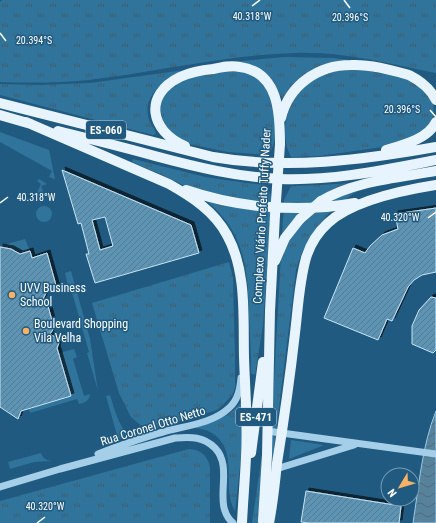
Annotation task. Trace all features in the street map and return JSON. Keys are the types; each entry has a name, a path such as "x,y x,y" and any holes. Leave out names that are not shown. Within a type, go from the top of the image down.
{"main road":[{"path":"280,122 285,105 300,84 323,70 342,65 362,65 409,75 416,78 426,87 436,100"},
{"path":"213,157 177,142 167,134 157,120 155,109 157,98 164,88 179,77 197,71 229,66 239,66 251,70 263,78 273,91 280,122"},
{"name":"ES-060","path":"0,103 213,157 247,162 279,163 348,159 436,147"},
{"name":"ES-060","path":"0,115 210,170 256,177 302,179 324,178 370,172 436,160"},
{"path":"26,122 169,184 195,193 228,201 269,207 311,208 352,204 372,200"},
{"name":"Complexo Viário Prefeito Tuffy Nader","path":"267,522 267,431 270,311 280,122"},
{"path":"348,159 407,143 426,133 436,122"},
{"path":"272,277 281,247 291,230 300,219 320,202 339,192 358,186 436,171"},
{"path":"169,184 190,197 218,221 232,245 240,268 243,317 246,455 242,523"},
{"name":"Complexo Viário Prefeito Tuffy Nader","path":"267,522 282,433 301,284 306,257 310,248 321,230 335,217 346,210 372,200 436,185"},
{"name":"Complexo Viário Prefeito Tuffy Nader","path":"242,523 270,311"}],"street":[{"name":"Rua Coronel Otto Netto","path":"60,468 139,440 212,419 229,408 238,394 241,384 243,317"},
{"path":"267,431 436,454"},
{"name":"Rua Coronel Otto Netto","path":"0,486 60,468 175,438 200,438 209,442 217,450 221,457 224,468 224,508 226,515 233,523"},
{"path":"276,470 356,444"}],"green space":[{"path":"2,0 436,0 436,73 349,56 295,53 269,54 217,60 88,80 66,82 0,82 0,2"},
{"path":"284,57 333,58 357,61 347,61 283,98 281,97 274,82 265,73 249,66 231,62"},
{"path":"341,69 363,70 404,78 411,81 423,90 433,102 434,114 430,123 411,138 382,147 320,156 291,157 286,146 285,131 286,121 293,102 306,85 314,79 324,74"},
{"path":"185,70 164,82 153,93 148,108 148,116 156,134 153,135 0,95 0,84 41,85 90,83"},
{"path":"233,70 256,77 264,84 268,91 274,109 275,118 274,143 269,155 228,152 189,144 173,135 160,117 160,102 172,85 195,76"},
{"path":"0,132 49,150 55,179 49,177 52,171 0,142"},
{"path":"133,159 205,177 267,185 272,200 263,325 255,375 251,373 245,264 235,235 215,208 200,196 176,181 132,162"},
{"path":"39,179 47,184 41,186 44,194 49,193 50,197 41,197 33,201 41,184 37,181"},
{"path":"352,183 359,190 328,214 312,234 300,257 296,270 271,473 269,473 284,200 291,186"},
{"path":"41,206 47,206 52,211 50,220 47,222 41,222 36,217 36,211"},
{"path":"25,239 30,251 19,254 11,249 0,248 0,246"},
{"path":"229,262 233,278 235,387 233,394 217,410 152,429 144,428 131,417 119,393 92,303"},
{"path":"71,271 90,339 98,391 87,353 89,352 65,273"},
{"path":"74,349 77,357 73,359 84,396 90,394 88,400 79,404 77,399 30,413 29,409 71,396 59,353"},
{"path":"110,395 119,422 129,436 114,441 117,435 106,396"},
{"path":"241,403 243,439 235,511 229,492 228,462 222,443 210,432 192,428 228,415"},
{"path":"291,440 324,445 289,459"},
{"path":"264,441 259,523 252,523"},
{"path":"189,449 203,454 210,467 210,523 0,523 0,501"},
{"path":"41,453 44,458 51,461 34,462 10,469 8,462"}],"water":[{"path":"436,411 436,523 413,523 415,507 420,507 420,474 431,424"}],"building":[{"path":"62,170 191,225 199,253 95,283 86,254 89,254 81,223 78,224","holes":["105,217 113,246 100,250 92,220"]},
{"path":"436,208 436,272 422,275 414,280 408,287 392,321 387,319 378,340 324,318 353,248 365,253 382,235 398,229 395,214"},
{"name":"Boulevard Shopping Vila Velha","path":"0,247 11,249 20,254 30,251 32,258 47,253 57,289 47,291 41,303 48,306 54,328 50,334 60,340 57,348 71,396 21,411 18,419 0,407"},
{"path":"431,297 436,298 436,350 433,353 412,344 412,326 419,310"},
{"path":"306,491 380,503 380,507 401,507 399,523 301,522"}],"place":[{"name":"UVV Business School","path":"12,295"},
{"name":"Boulevard Shopping Vila Velha","path":"26,331"}]}
